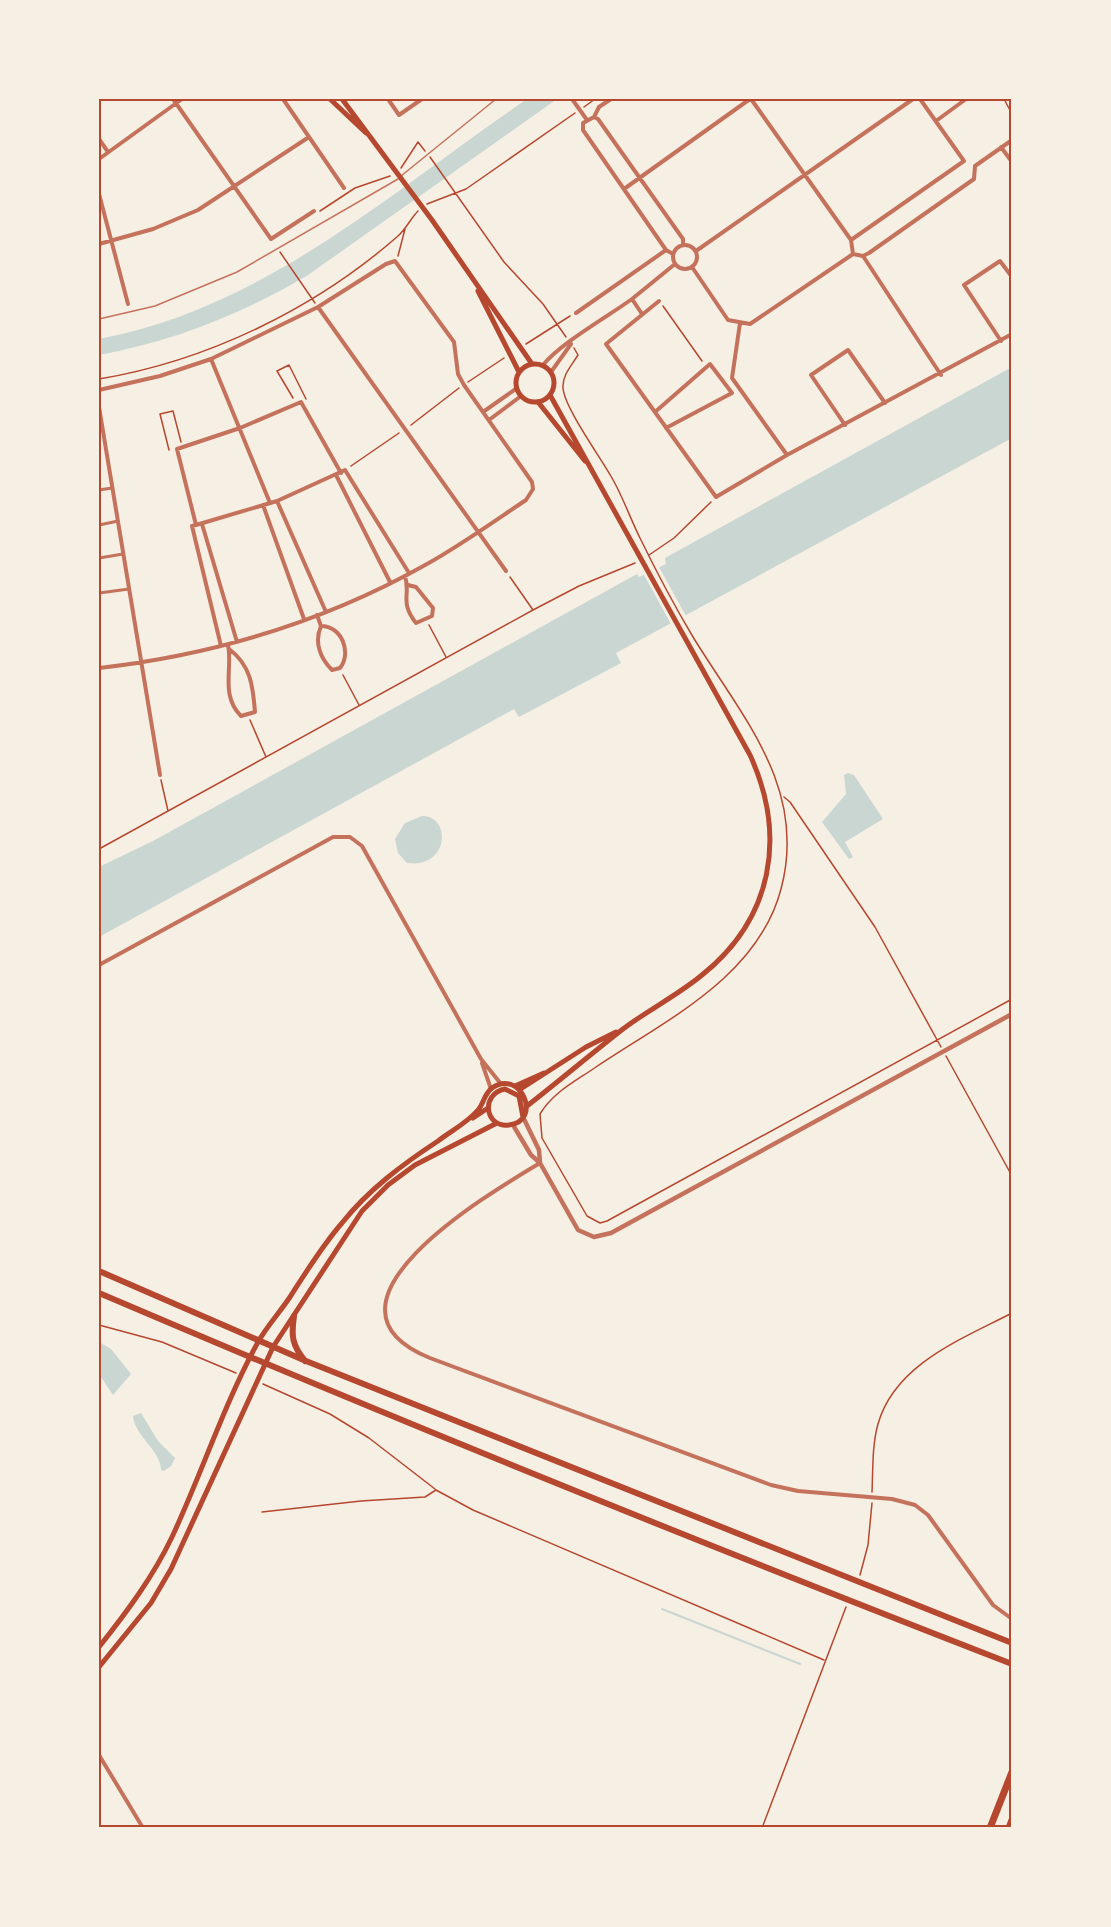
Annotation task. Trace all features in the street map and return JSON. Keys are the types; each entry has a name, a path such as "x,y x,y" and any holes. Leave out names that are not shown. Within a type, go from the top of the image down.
{"highway":[{"path":"99,1271 306,1361 868,1588 1012,1643"},
{"path":"99,1293 265,1364 836,1596 1012,1664"},
{"path":"294,1316 291,1336 294,1347 306,1361"},
{"path":"990,1828 1012,1772"},
{"path":"1009,1828 1012,1820"}],"main road":[{"path":"330,99 370,136"},
{"path":"342,99 432,220 532,364"},
{"path":"476,286 519,372 517,388 521,396 538,402 591,470"},
{"path":"386,1183 497,1123 513,1125 523,1118 527,1106 623,1029 701,976 723,957 741,935 756,910 769,863 771,832 762,780 636,547 550,395 554,379 551,372 543,365 532,364 519,372"},
{"path":"538,402 550,395"},
{"path":"492,1092 504,1089 521,1090 586,1047 623,1029"},
{"path":"514,1089 554,1068"},
{"path":"468,1120 501,1084 514,1089 520,1099 523,1118"},
{"path":"521,1090 527,1106"},
{"path":"99,1647 146,1582 171,1538 259,1341 342,1223 386,1183 468,1120 488,1108 492,1092"},
{"path":"488,1108 497,1123"},
{"path":"99,1667 151,1603 171,1569 273,1347 375,1193"}],"street":[{"path":"173,99 271,239 314,211"},
{"path":"99,159 182,99"},
{"path":"283,99 344,188"},
{"path":"388,99 399,115 422,99"},
{"path":"572,99 587,120"},
{"path":"611,99 599,107 594,117 582,123 583,130 666,250 673,255 675,264 685,270 692,267 697,262 696,251"},
{"path":"624,189 750,99 851,240 853,254"},
{"path":"696,251 913,99"},
{"path":"920,99 964,161 975,166"},
{"path":"936,121 966,99"},
{"path":"594,117 640,177 683,239 683,245"},
{"path":"99,243 153,229 198,210 309,138"},
{"path":"99,139 108,152"},
{"path":"863,256 974,179 975,166 1012,140"},
{"path":"1001,147 1012,162"},
{"path":"851,240 964,161"},
{"path":"99,194 128,304"},
{"path":"683,245 696,251"},
{"path":"673,255 677,248 683,245"},
{"path":"576,313 666,250"},
{"path":"692,267 728,320 750,324 853,254 863,256 941,375"},
{"path":"99,390 160,376 212,359 318,307 386,264 395,261 454,342 458,374 464,385 532,482 533,489 526,500 479,532 407,574 326,612 237,642 229,647"},
{"path":"1001,340 963,285 1000,261 1012,277"},
{"path":"543,365 558,349 571,343 632,299 675,264"},
{"path":"632,299 642,314"},
{"path":"659,301 606,344 716,497 787,455 941,375 1012,334"},
{"path":"318,307 506,571"},
{"path":"740,323 732,378 787,455"},
{"path":"551,372 571,343"},
{"path":"845,425 811,375 848,350 885,403"},
{"path":"212,359 270,503"},
{"path":"655,412 710,364 732,393 666,428"},
{"path":"482,412 517,388"},
{"path":"489,420 521,396"},
{"path":"237,642 177,448 240,428 299,403 407,574 408,585 405,601 410,616 416,623 426,620 432,616 433,608 416,587 408,585"},
{"path":"99,407 160,775"},
{"path":"221,646 192,526 277,501 341,472"},
{"path":"341,472 390,582"},
{"path":"99,490 112,488"},
{"path":"277,501 326,612"},
{"path":"263,506 304,619"},
{"path":"99,525 118,521"},
{"path":"99,558 123,554"},
{"path":"99,593 129,589"},
{"path":"317,615 321,626 317,635 321,654 332,670 340,668 345,656 343,641 337,631 328,626 321,626"},
{"path":"99,668 141,663 221,646 229,647 245,663 252,684 255,712 249,716 241,716 237,712 230,695 226,676 229,647"},
{"path":"99,964 333,837 350,837 362,846 481,1059 501,1084"},
{"path":"513,1125 531,1155 540,1163 578,1230 594,1237 611,1233 1012,1014"},
{"path":"481,1059 492,1092"},
{"path":"523,1118 539,1150 540,1163"},
{"path":"540,1163 460,1213 399,1273 388,1289 384,1308 387,1326 398,1341 430,1358 771,1485 798,1491 906,1501 922,1510 993,1605 1012,1619"},
{"path":"99,1755 143,1828"}],"lane":[{"path":"99,319 180,297 237,272 275,252 411,170 471,117 496,99"}],"path":[{"path":"99,379 164,364 210,349 274,320 347,275 400,234 410,219 430,202 476,183 595,99"},
{"path":"1004,99 1012,114"},
{"path":"314,211 321,211 355,188 386,179 405,165 418,142"},
{"path":"434,162 504,262 543,304 578,355 563,378 565,398 615,484 643,544 694,638 739,709 770,764 783,797 788,845 786,870 774,912 756,945 716,986 556,1094 540,1114 539,1126 553,1157 587,1216 600,1223 608,1221 1012,999"},
{"path":"395,261 400,254 405,228"},
{"path":"288,263 318,307"},
{"path":"659,301 704,365 710,364"},
{"path":"524,345 576,313"},
{"path":"341,472 405,430 507,356"},
{"path":"299,403 277,371 289,365 306,399"},
{"path":"169,450 160,414 173,411 183,447"},
{"path":"646,557 674,538 716,497"},
{"path":"99,849 533,610 579,586 606,577 638,562"},
{"path":"506,571 533,610"},
{"path":"426,620 447,658"},
{"path":"340,668 359,706"},
{"path":"249,716 266,757"},
{"path":"160,775 168,812"},
{"path":"783,797 795,809 875,927 1012,1176"},
{"path":"872,1498 878,1423 894,1393 930,1357 1012,1312"},
{"path":"99,1324 162,1342 242,1376"},
{"path":"258,1382 340,1420 369,1438 436,1490 473,1510 825,1660 762,1828"},
{"path":"262,1512 361,1500 425,1497 436,1490"}],"shaded area":[{"path":"527,99 557,99 308,275 233,314 181,334 99,355 99,339 160,324 217,301 272,274 325,242 376,207"},
{"path":"1012,367 1012,438 616,653 621,663 519,717 514,709 99,937 99,867 153,841 637,574 639,577 666,564 665,558"},
{"path":"848,773 854,775 883,819 845,842 853,857 849,859 822,822 846,794 844,775"},
{"path":"422,816 432,818 438,824 442,832 442,842 438,851 431,858 421,863 407,863 398,853 395,839 405,823"},
{"path":"99,1342 111,1349 131,1374 113,1395 99,1374"},
{"path":"141,1413 158,1441 175,1458 171,1466 164,1471 161,1470 157,1456 135,1424 133,1416"}],"pier":[{"path":"658,565 687,618 672,626 643,573"}],"waterway":[{"path":"662,1609 800,1664"}]}
